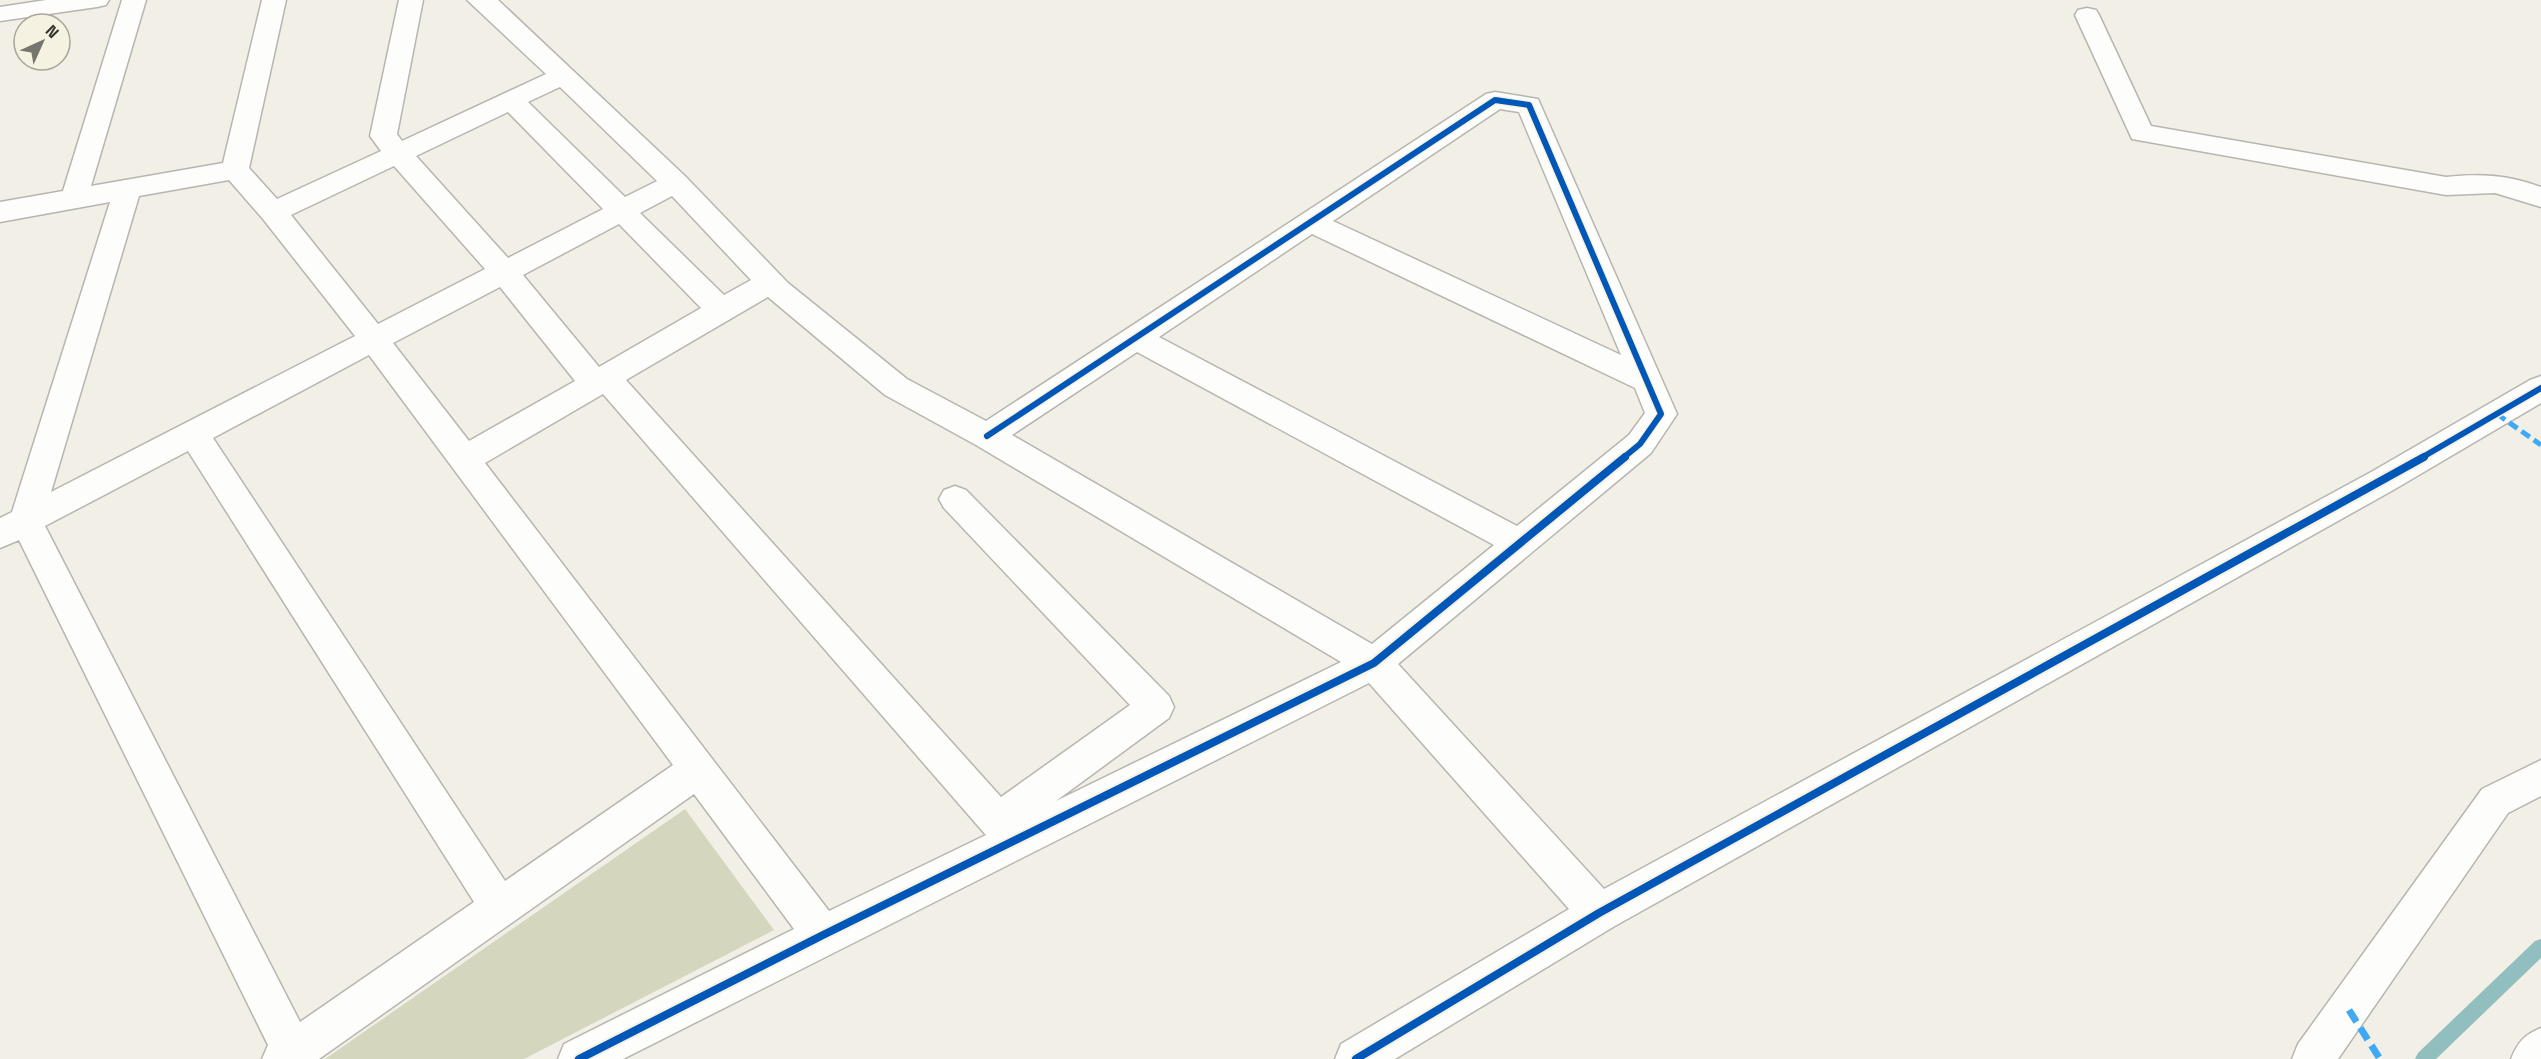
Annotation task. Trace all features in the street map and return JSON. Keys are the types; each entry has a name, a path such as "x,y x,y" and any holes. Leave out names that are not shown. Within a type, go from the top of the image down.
{"street":[{"path":"0,14 97,0"},
{"path":"74,199 134,0"},
{"path":"235,170 274,0"},
{"path":"411,0 383,136 396,154 1007,831"},
{"path":"479,0 489,5 675,183 770,282 896,387 987,436 1374,663 1599,913"},
{"path":"2087,15 2141,133 2446,186 2477,182 2513,186 2541,198"},
{"path":"273,212 563,76"},
{"path":"511,100 624,210 721,310"},
{"path":"579,1059 823,935 1007,831 1374,663 1640,444 1661,414 1529,105 1495,100 987,436"},
{"path":"0,212 235,170"},
{"path":"235,170 273,212 375,341 823,935"},
{"path":"13,527 375,341 675,183"},
{"path":"127,190 13,527 288,1056 697,770"},
{"path":"1311,222 1646,380"},
{"path":"463,459 770,282"},
{"path":"1136,338 1520,543"},
{"path":"1356,1059 1599,913 2373,486 2541,388"},
{"path":"194,434 500,908"},
{"path":"955,499 1156,707 1007,831"},
{"path":"2313,1059 2495,801 2541,777"},
{"path":"2532,1059 2541,1049"}],"green space":[{"path":"685,809 774,930 524,1059 325,1059"}],"waterway":[{"path":"2424,1059 2541,947"}],"marked path":[{"path":"2497,414 2541,445"},
{"path":"2349,1010 2380,1059"}],"cycle path":[{"path":"579,1059 823,935 1374,663 1640,444 1661,414 1529,105 1495,100 987,436"},
{"path":"1356,1059 1599,913 2384,480 2541,388"}]}
